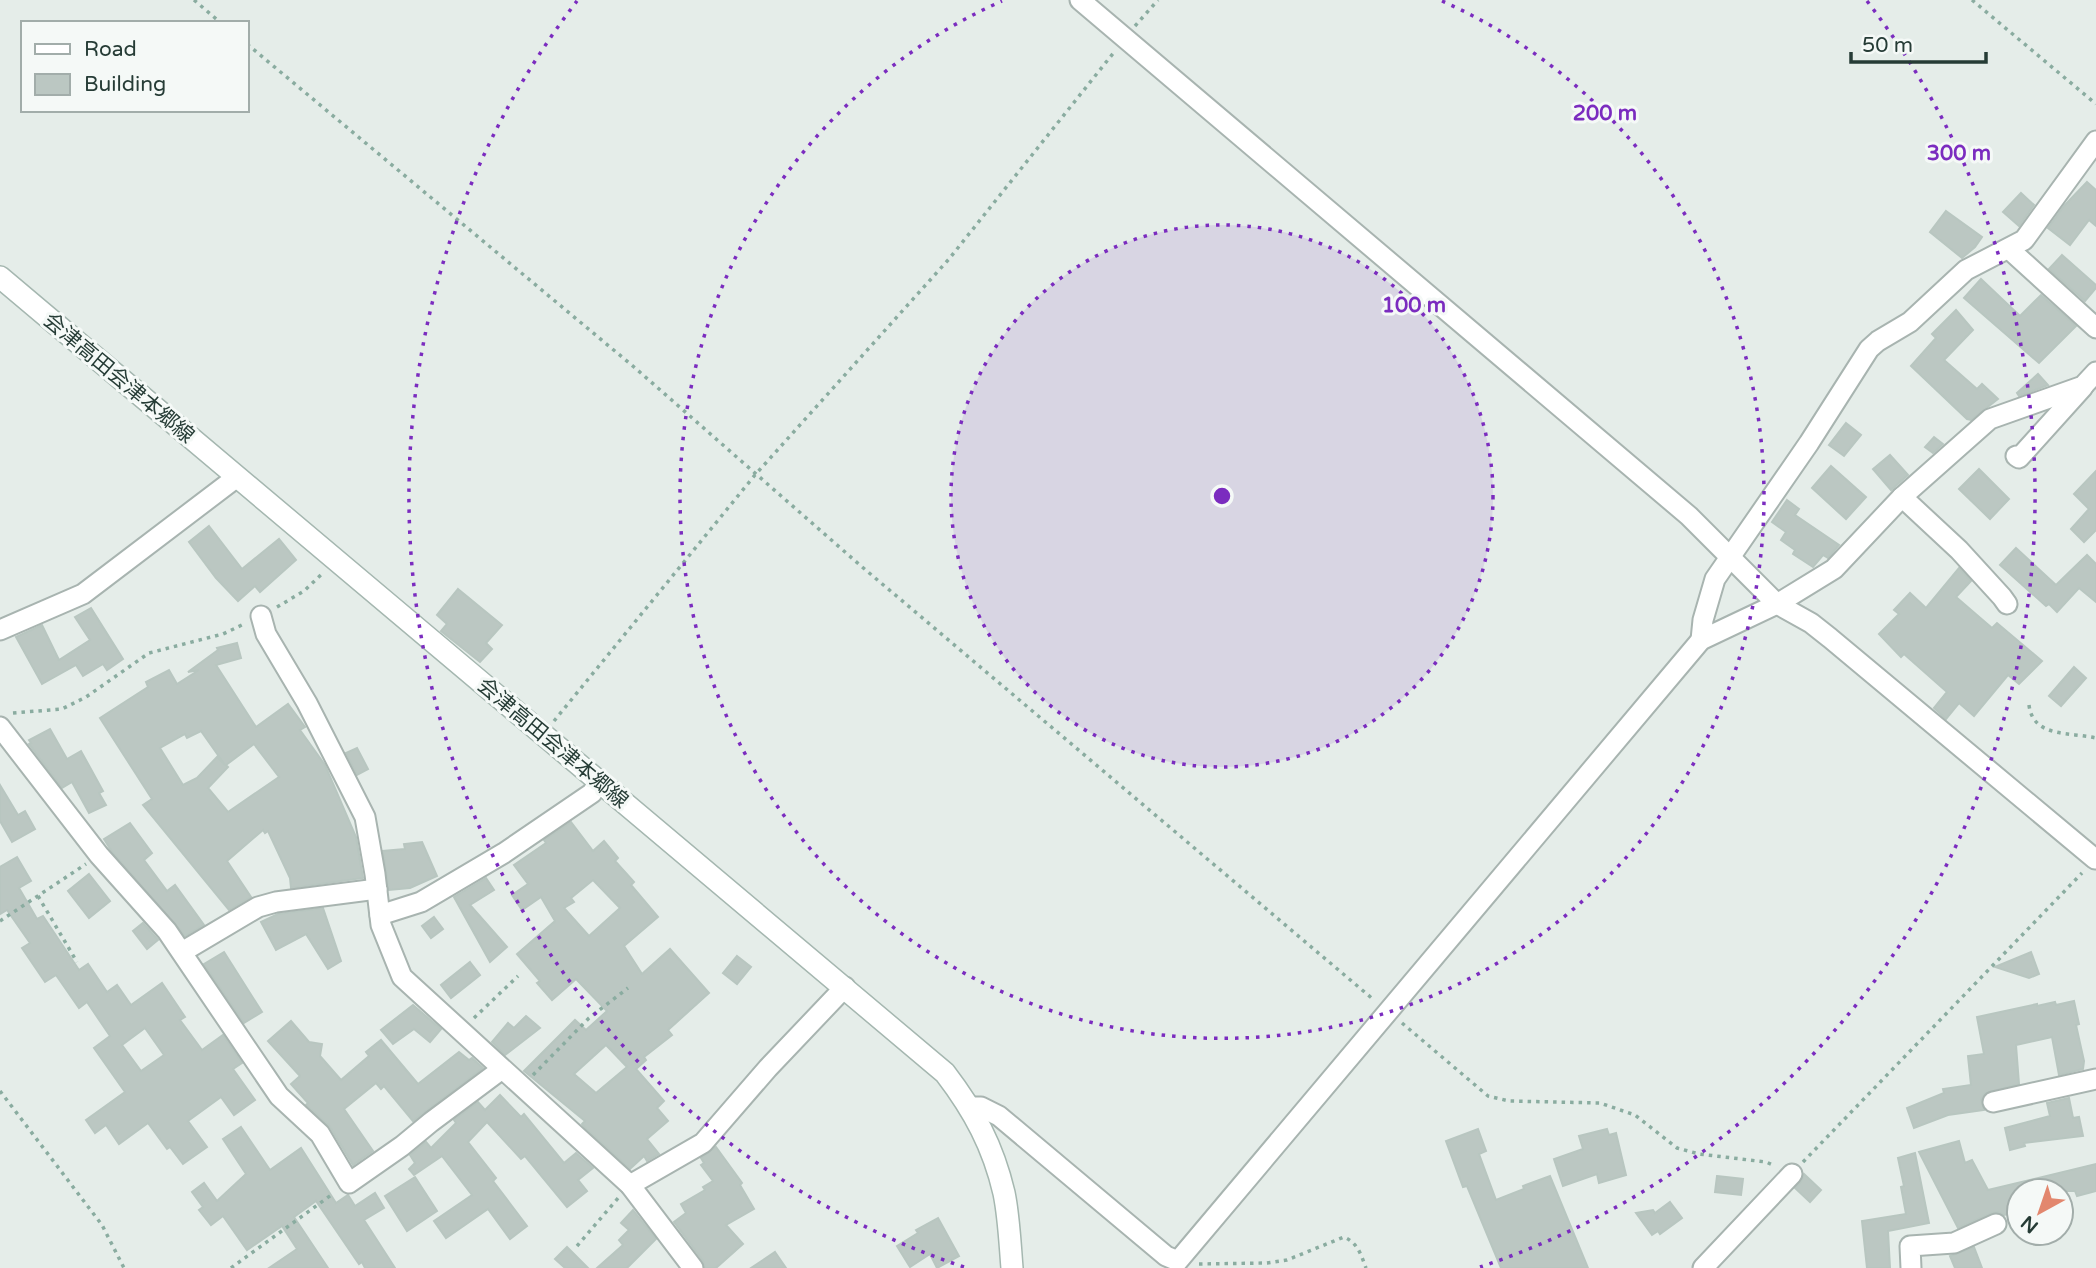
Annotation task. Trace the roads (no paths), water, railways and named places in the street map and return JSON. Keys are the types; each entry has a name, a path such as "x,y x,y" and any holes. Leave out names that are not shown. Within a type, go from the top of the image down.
{"main road":[{"name":"会津高田会津本郷線","path":"0,276 945,1073 970,1107 991,1150 1004,1195 1012,1268"}],"street":[{"path":"1080,0 1689,516 1729,559 1777,604 1830,638 2095,859"},
{"path":"1701,640 1703,620 1715,579 1809,443 1869,349 1910,322 1965,270 2024,240 2096,141"},
{"path":"2009,249 2096,328"},
{"path":"2016,456 2019,458 2090,379"},
{"path":"970,1107 981,1107 999,1116 1175,1264 1701,640 1777,604 1834,569 1902,497 1990,419 2090,379"},
{"path":"0,630 83,594 237,477"},
{"path":"1902,497 1959,550 2007,604"},
{"path":"261,616 266,634 307,703 365,817 381,925 402,977 630,1185 694,1268"},
{"path":"6,720 99,855 167,931 279,1096 320,1134 349,1183 502,1069"},
{"path":"380,915 421,902 504,853 592,793 599,781"},
{"path":"182,952 258,907 276,902 377,889"},
{"path":"630,1185 703,1143 768,1068 845,987"},
{"path":"1993,1102 2096,1079"},
{"path":"1703,1268 1792,1174"},
{"path":"1911,1268 1910,1246 1954,1244 1996,1224"}]}
